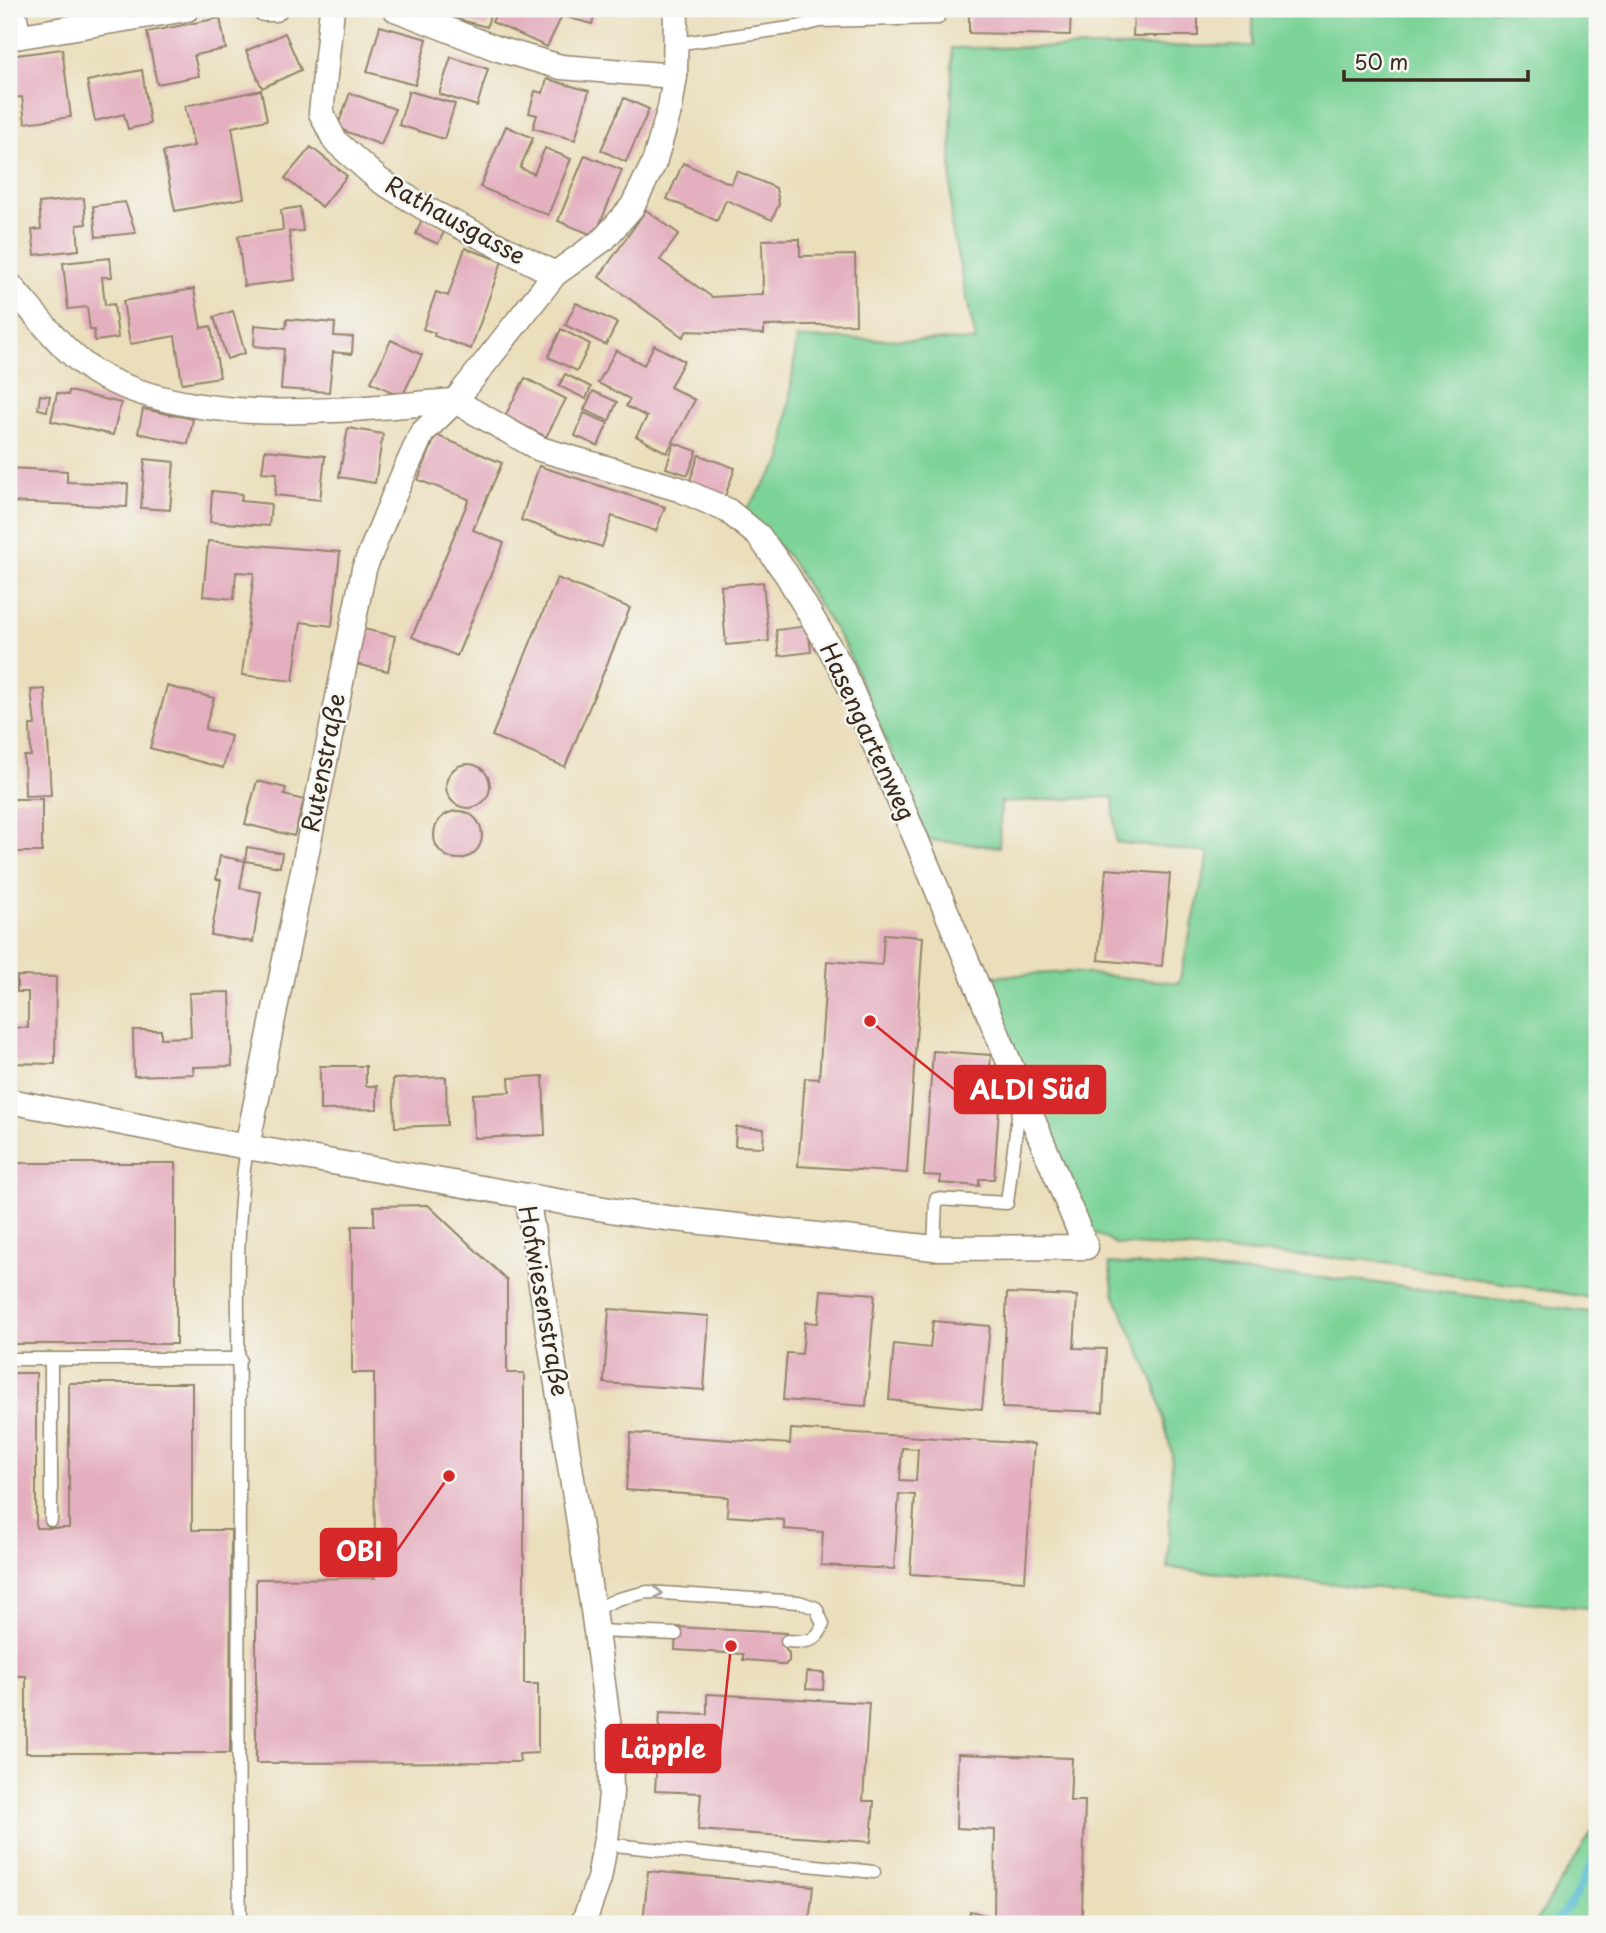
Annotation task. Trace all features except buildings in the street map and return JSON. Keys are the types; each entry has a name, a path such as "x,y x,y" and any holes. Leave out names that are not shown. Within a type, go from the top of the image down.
{"street":[{"path":"13,9 14,37 187,9"},
{"path":"264,9 275,9"},
{"name":"Rathausgasse","path":"332,9 321,113 335,141 379,180 418,204 555,274"},
{"path":"396,9 498,49 561,67 675,76"},
{"name":"Rutenstraße","path":"247,1147 364,569 422,433 455,401 555,274 604,239 632,207 654,163 670,108 675,76 676,9"},
{"path":"9,284 73,354 102,376 151,394 212,409 312,411 455,401"},
{"name":"Hasengartenweg","path":"455,401 540,449 679,489 727,510 759,536 787,575 841,667 917,841 1086,1247 934,1248"},
{"name":"Hofwiesenstraße","path":"9,1101 247,1147 527,1196 595,1621 610,1735 611,1793 606,1844 599,1879 583,1924"},
{"path":"527,1196 640,1215 934,1248"}],"lane":[{"path":"675,44 820,21 938,18"},
{"path":"934,1248 936,1199 1007,1203 1021,1091"},
{"path":"240,1924 240,1359 237,1264 240,1191 247,1147"},
{"path":"9,1359 240,1359"},
{"path":"51,1359 51,1520"},
{"path":"595,1621 618,1599 647,1592 799,1602 816,1608 823,1624 821,1633 806,1643 787,1642"},
{"path":"595,1621 676,1634"},
{"path":"606,1844 874,1872"}],"green space":[{"path":"1253,9 1597,9 1597,1299 1366,1260 1116,1244 1091,1231 983,977 1069,972 1179,983 1209,853 1116,842 1113,797 1001,802 999,847 928,840 846,648 788,556 744,513 782,460 797,338 976,341 951,225 952,48 1253,46"},
{"path":"1109,1263 1362,1281 1597,1313 1597,1609 1168,1568 1172,1454 1155,1385 1114,1294"},
{"path":"1597,1824 1597,1924 1534,1924"},
{"path":"1137,1918 1195,1924 1136,1924"}],"waterway":[{"path":"1553,1924 1572,1902 1597,1852"}],"place":[{"name":"ALDI Süd","path":"870,1021"},
{"name":"OBI","path":"449,1476"},
{"name":"Läpple","path":"731,1646"}]}
